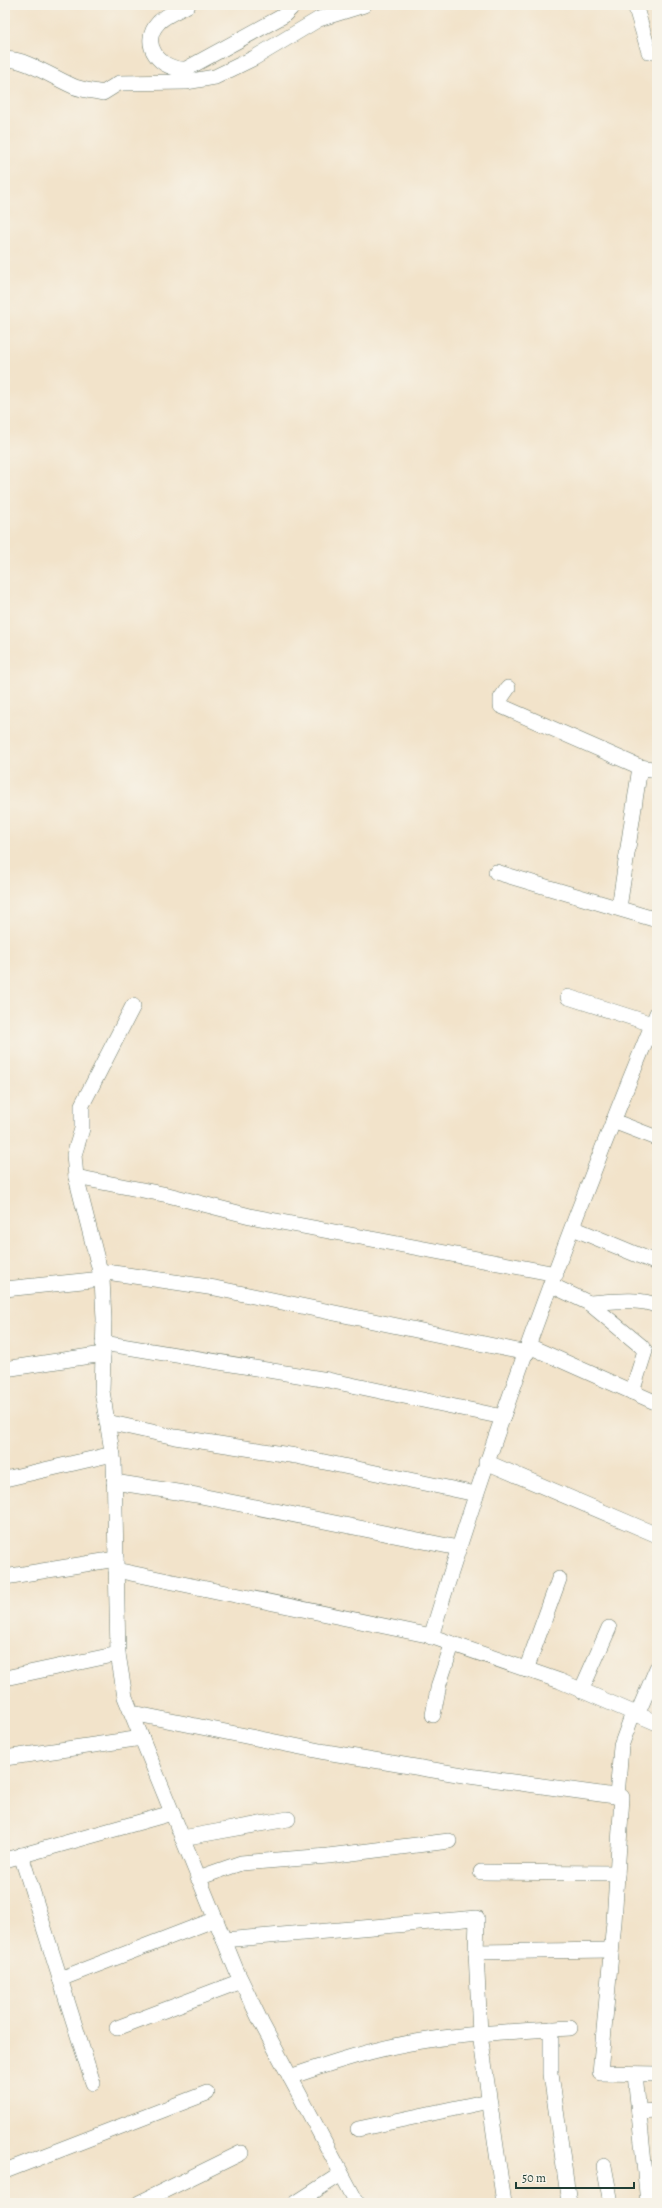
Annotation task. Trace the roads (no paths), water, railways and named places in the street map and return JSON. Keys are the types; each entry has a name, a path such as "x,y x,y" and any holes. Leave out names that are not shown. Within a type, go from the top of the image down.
{"street":[{"path":"188,5 159,21 152,36 153,52 160,61 170,68 186,69 283,16 294,5"},
{"path":"5,60 10,59 30,66 76,88 103,92 118,83 186,82 215,77 254,58 319,19 364,5"},
{"path":"635,5 649,52"},
{"path":"508,688 501,698 501,706 640,768 657,770"},
{"path":"618,908 640,768"},
{"path":"496,872 657,920"},
{"path":"431,1637 486,1462 553,1280 655,1018 568,997"},
{"path":"133,1006 82,1105 82,1129 74,1155 76,1177 101,1275 103,1349 102,1391 113,1454 118,1654 125,1696 241,1981 357,2203"},
{"path":"614,1121 657,1138"},
{"path":"76,1177 168,1195 250,1216 553,1280 589,1303 641,1346 645,1352 632,1392"},
{"path":"573,1228 657,1263"},
{"path":"5,1289 101,1275 223,1290 528,1350 657,1403"},
{"path":"589,1303 636,1302 652,1303 657,1306"},
{"path":"5,1369 103,1349 328,1380 503,1417"},
{"path":"107,1422 175,1437 296,1456 476,1494"},
{"path":"5,1479 113,1454"},
{"path":"486,1462 657,1535"},
{"path":"114,1482 196,1495 458,1548"},
{"path":"5,1577 116,1565 431,1637 526,1670 657,1723"},
{"path":"526,1670 559,1579"},
{"path":"581,1691 609,1628"},
{"path":"433,1715 439,1684 452,1645"},
{"path":"5,1678 118,1654"},
{"path":"617,1797 621,1746 657,1668"},
{"path":"132,1713 320,1751 469,1776 622,1797 611,1950 600,2072 657,2074"},
{"path":"5,1758 142,1738"},
{"path":"5,1860 172,1813"},
{"path":"182,1838 288,1819"},
{"path":"198,1878 241,1863 328,1856 449,1841"},
{"path":"21,1855 93,2083"},
{"path":"481,1872 617,1873"},
{"path":"224,1940 477,1918 476,1952 480,2034 504,2203"},
{"path":"60,1979 216,1919"},
{"path":"476,1952 611,1950"},
{"path":"118,2028 241,1981"},
{"path":"290,2077 352,2056 421,2041 480,2034 570,2028"},
{"path":"551,2029 551,2074 569,2203"},
{"path":"635,2074 648,2203"},
{"path":"5,2171 207,2093"},
{"path":"358,2129 489,2101"},
{"path":"638,2112 657,2111"},
{"path":"139,2203 241,2153"},
{"path":"604,2166 611,2203"},
{"path":"296,2203 342,2174"}]}
